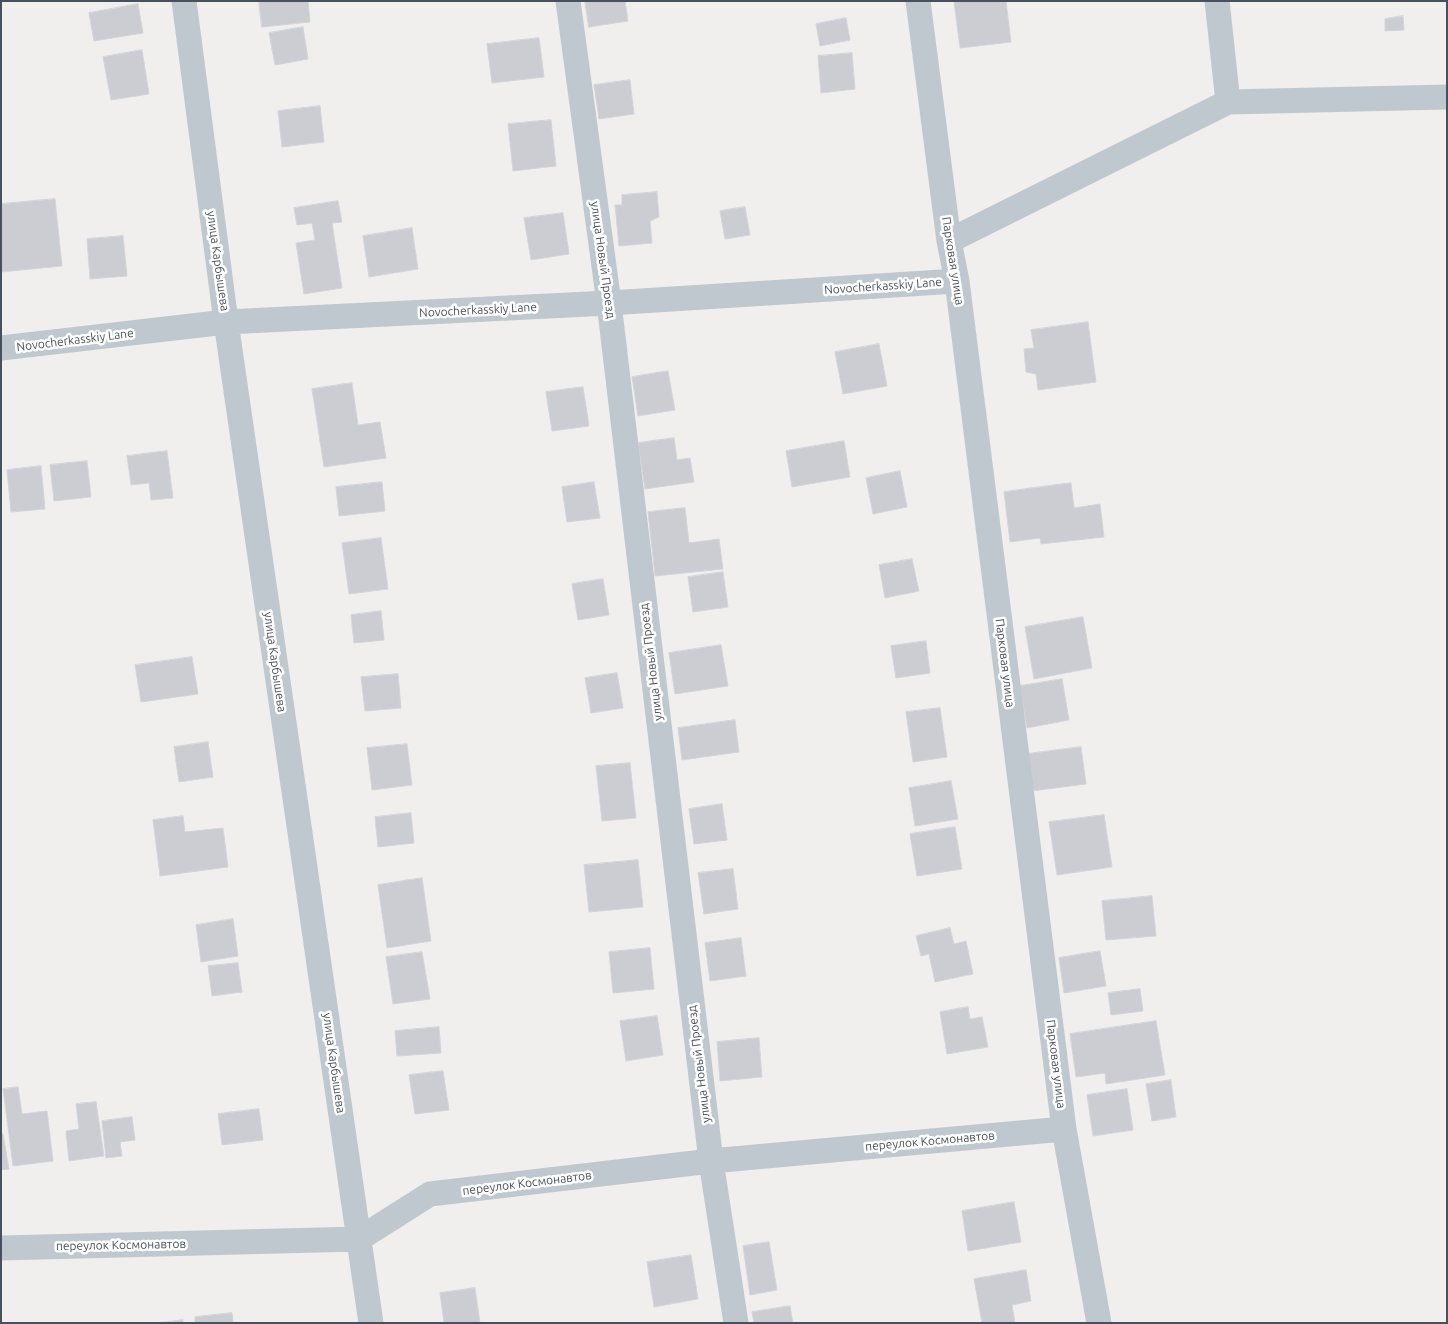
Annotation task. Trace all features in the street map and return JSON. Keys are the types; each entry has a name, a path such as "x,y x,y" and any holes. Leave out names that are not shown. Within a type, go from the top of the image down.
{"street":[{"name":"улица Карбышева","path":"184,1 226,322 371,1323"},
{"name":"улица Новый Проезд","path":"568,1 609,303 711,1161 736,1323"},
{"name":"Парковая улица","path":"918,1 949,241 957,281 1064,1128 1099,1323"},
{"path":"1217,1 1228,102"},
{"path":"949,241 1228,102 1447,96"},
{"name":"Novocherkasskiy Lane","path":"1,348 226,322 609,303 957,281"},
{"name":"переулок Космонавтов","path":"1,1248 359,1239 430,1194 711,1161 1064,1128"}],"building":[{"path":"259,1 308,1 310,22 262,27"},
{"path":"585,1 625,1 628,21 589,27"},
{"path":"1006,1 1011,42 960,48 954,2"},
{"path":"138,4 143,33 94,41 89,13"},
{"path":"1403,16 1404,30 1385,31 1385,19"},
{"path":"846,18 850,40 820,46 816,24"},
{"path":"303,27 308,59 275,65 269,33"},
{"path":"539,38 544,77 492,83 487,44"},
{"path":"142,50 149,94 111,100 103,57"},
{"path":"852,53 855,89 821,93 818,56"},
{"path":"630,80 634,114 599,119 594,85"},
{"path":"320,106 324,142 282,147 278,111"},
{"path":"551,120 556,166 513,171 508,124"},
{"path":"657,192 659,217 650,221 652,243 619,246 615,205 622,205 622,195"},
{"path":"55,199 62,266 1,272 1,204"},
{"path":"338,201 342,222 332,223 342,288 304,294 296,243 315,240 312,223 297,225 294,208"},
{"path":"745,207 750,235 725,239 720,211"},
{"path":"563,213 569,254 531,260 524,218"},
{"path":"412,228 418,269 369,277 363,236"},
{"path":"123,236 127,276 90,279 87,239"},
{"path":"1088,322 1096,382 1038,390 1036,374 1026,372 1024,349 1034,348 1031,330"},
{"path":"879,344 887,386 843,394 835,352"},
{"path":"668,371 675,410 638,416 632,377"},
{"path":"352,383 358,425 380,422 386,458 324,467 312,389"},
{"path":"583,387 589,426 552,431 546,392"},
{"path":"674,438 677,460 690,458 694,482 645,489 638,443"},
{"path":"844,441 850,477 792,487 786,451"},
{"path":"167,451 173,498 151,500 149,483 131,485 127,456"},
{"path":"87,461 91,497 54,501 50,465"},
{"path":"41,466 45,509 11,512 7,470"},
{"path":"900,471 907,507 873,514 866,478"},
{"path":"382,482 385,511 339,516 336,487"},
{"path":"594,482 600,518 567,522 562,487"},
{"path":"1071,483 1074,508 1100,504 1104,537 1041,544 1040,538 1010,542 1004,492"},
{"path":"685,508 689,543 719,539 723,569 655,576 648,512"},
{"path":"381,538 388,589 349,594 342,543"},
{"path":"912,559 919,591 885,598 879,565"},
{"path":"723,572 728,607 693,612 688,577"},
{"path":"603,579 609,615 578,620 572,584"},
{"path":"381,611 384,640 354,643 351,615"},
{"path":"1083,617 1092,668 1034,679 1025,627"},
{"path":"926,641 930,673 896,678 891,646"},
{"path":"721,645 728,686 675,694 669,653"},
{"path":"192,657 198,694 141,702 135,665"},
{"path":"617,673 623,708 591,713 585,678"},
{"path":"398,674 401,708 365,711 361,677"},
{"path":"1062,679 1069,720 1027,728 1020,686"},
{"path":"940,708 947,757 913,762 906,712"},
{"path":"735,720 739,752 682,760 678,728"},
{"path":"208,742 213,777 179,782 174,747"},
{"path":"407,744 412,785 372,790 367,748"},
{"path":"1081,747 1086,784 1032,791 1027,754"},
{"path":"630,763 636,818 602,821 596,766"},
{"path":"951,781 958,819 915,826 909,788"},
{"path":"722,804 727,840 694,844 689,809"},
{"path":"411,813 414,843 378,847 375,817"},
{"path":"1104,815 1112,867 1057,875 1049,822"},
{"path":"183,816 185,832 223,828 228,867 160,876 153,820"},
{"path":"955,827 962,869 917,876 910,834"},
{"path":"638,860 643,907 589,912 584,865"},
{"path":"733,869 738,909 704,914 698,873"},
{"path":"422,878 431,941 387,948 378,885"},
{"path":"1152,896 1156,936 1106,940 1102,901"},
{"path":"233,919 238,956 201,962 196,925"},
{"path":"950,928 954,944 966,941 973,974 935,982 929,954 921,956 916,936"},
{"path":"741,938 746,976 710,981 705,943"},
{"path":"650,948 654,989 613,993 609,952"},
{"path":"1100,951 1106,986 1064,993 1059,958"},
{"path":"422,952 430,999 393,1004 386,957"},
{"path":"238,963 242,992 212,996 208,966"},
{"path":"1140,989 1143,1011 1111,1015 1108,993"},
{"path":"968,1007 970,1019 982,1017 988,1047 947,1054 940,1012"},
{"path":"657,1016 663,1055 626,1061 620,1021"},
{"path":"1156,1021 1165,1075 1106,1084 1105,1073 1076,1077 1070,1034"},
{"path":"439,1027 441,1053 397,1056 395,1031"},
{"path":"759,1038 762,1077 720,1081 717,1042"},
{"path":"443,1071 449,1110 415,1114 409,1075"},
{"path":"1171,1080 1176,1117 1152,1121 1146,1084"},
{"path":"18,1087 22,1114 47,1111 53,1161 13,1166 3,1089"},
{"path":"1127,1089 1133,1130 1093,1136 1087,1095"},
{"path":"96,1102 104,1156 69,1161 66,1131 79,1129 76,1104"},
{"path":"259,1109 263,1140 222,1145 218,1114"},
{"path":"132,1117 135,1140 120,1142 122,1156 106,1158 102,1121"},
{"path":"3,1134 9,1169 1,1170 1,1135"},
{"path":"1014,1202 1021,1242 968,1251 962,1211"},
{"path":"769,1242 777,1290 750,1295 743,1246"},
{"path":"691,1255 698,1299 654,1307 647,1262"},
{"path":"1026,1270 1031,1301 1012,1305 1015,1323 982,1323 974,1279"},
{"path":"475,1288 480,1323 444,1323 440,1293"},
{"path":"790,1306 793,1323 754,1323 752,1312"},
{"path":"232,1313 233,1323 195,1323 195,1317"},
{"path":"183,1320 183,1323 159,1323"}]}
